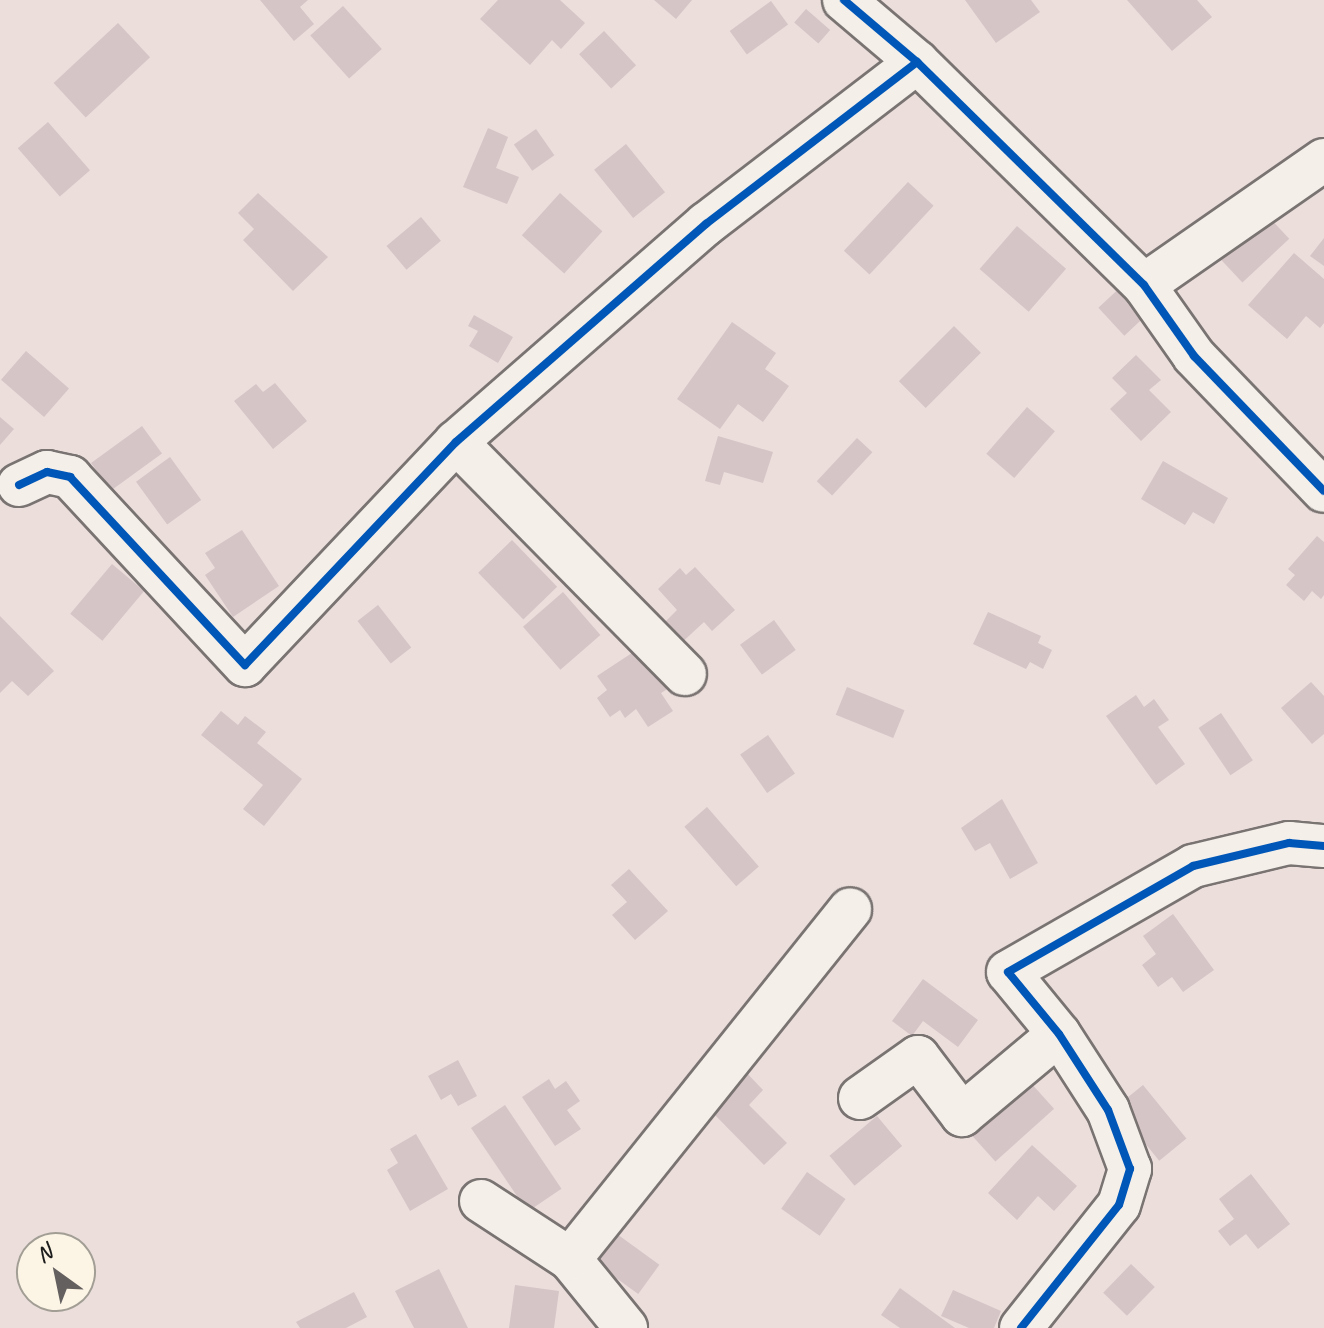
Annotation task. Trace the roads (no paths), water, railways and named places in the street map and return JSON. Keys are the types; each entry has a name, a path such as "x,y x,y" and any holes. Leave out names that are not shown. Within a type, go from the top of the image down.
{"street":[{"path":"844,0 917,62 1144,285 1194,356 1324,491"},
{"path":"19,485 47,472 70,477 245,665 456,442 706,224 917,62"},
{"path":"1144,285 1324,160"},
{"path":"456,442 685,674"},
{"path":"1021,1328 1119,1205 1130,1169 1108,1110 1059,1034 1008,972 1193,866 1289,843 1324,846"},
{"path":"570,1259 850,909"},
{"path":"860,1098 918,1057 962,1115 1059,1034"},
{"path":"481,1201 570,1259 626,1328"}]}
